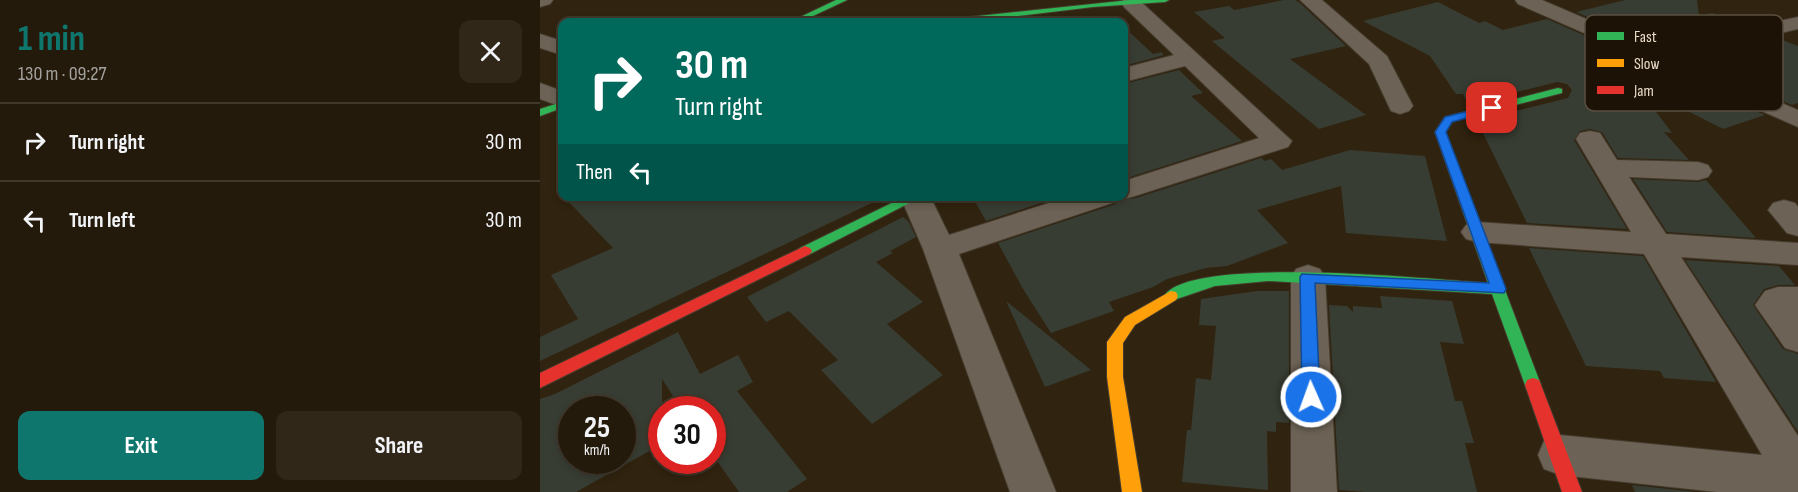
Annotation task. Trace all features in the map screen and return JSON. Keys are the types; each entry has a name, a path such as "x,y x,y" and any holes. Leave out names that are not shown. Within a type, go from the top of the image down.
{"street":[{"path":"803,18 843,0"},
{"path":"984,18 1093,5 1165,0"},
{"path":"1310,0 1379,61 1400,106"},
{"path":"1525,0 1585,26"},
{"path":"1128,189 1278,141 1131,3"},
{"path":"1783,26 1798,23"},
{"path":"540,41 558,47"},
{"path":"1128,74 1191,58"},
{"path":"540,90 558,98"},
{"path":"1558,91 1449,119 1440,132 1566,473 1798,478"},
{"path":"540,113 558,106"},
{"path":"1780,111 1798,119"},
{"path":"1698,171 1599,153 1798,478"},
{"path":"540,381 907,201"},
{"path":"917,201 940,249 1033,492"},
{"path":"940,249 1089,201"},
{"path":"1477,232 1798,254"},
{"path":"1132,492 1115,376 1115,342 1130,321 1181,290 1207,282 1257,277 1308,277 1498,289"},
{"path":"1308,277 1314,492"},
{"path":"1798,300 1778,300 1773,305 1798,338"}],"building":[{"path":"1295,0 1300,3 1346,46 1290,59 1366,115 1319,129 1212,41 1225,38 1194,12 1229,6 1234,10"},
{"path":"1625,0 1697,0 1699,15 1585,16 1576,12"},
{"path":"1438,2 1479,23 1485,21 1503,30 1547,19 1585,36 1585,111 1655,111 1672,133 1664,132 1689,160 1618,158 1602,132 1590,129 1580,131 1574,140 1627,229 1527,223 1477,121 1568,98 1572,90 1567,84 1557,82 1468,104 1463,94 1456,94 1430,56 1363,21"},
{"path":"1128,31 1153,54 1161,52 1164,55 1128,65"},
{"path":"1783,40 1798,46 1798,103 1792,105 1783,101"},
{"path":"1179,70 1203,93 1191,96 1242,141 1128,178 1128,83"},
{"path":"1688,111 1756,111 1765,115 1723,129"},
{"path":"1350,150 1425,156 1447,241 1346,233 1341,186 1257,210 1288,243 1227,266 1206,268 1167,279 1153,287 1109,302 1114,311 1051,333 998,243 1116,204 1118,201 1128,201 1128,199 1261,158 1265,161 1271,159 1282,170"},
{"path":"1633,179 1698,182 1706,180 1756,238 1667,232"},
{"path":"568,201 876,201 540,361 540,337 578,319 551,275 613,248"},
{"path":"975,201 1047,201 986,221"},
{"path":"903,217 909,222 916,237 890,251 893,253 876,262 923,302 887,324 943,375 872,424 821,370 838,360 789,311 766,322 747,297"},
{"path":"1529,248 1643,256 1716,382 1664,378 1660,371 1586,366"},
{"path":"1685,260 1779,266 1795,285 1778,285 1764,289 1753,305 1783,349 1798,354 1798,432"},
{"path":"1257,291 1289,291 1289,423 1276,422 1276,432 1267,431 1268,490 1182,482 1187,430 1191,430 1196,378 1211,380 1216,326 1199,325 1201,299"},
{"path":"1380,296 1452,301 1464,344 1440,342 1455,401 1462,401 1474,443 1465,443 1477,492 1339,490 1329,305 1347,306 1353,312 1353,306 1382,308"},
{"path":"1006,301 1091,370 1045,387"},
{"path":"678,332 700,374 738,355 753,382 737,391 807,479 787,492 739,492 726,474 726,396 673,396 662,379 662,396 648,396 648,452 636,459 636,396 558,396 558,474 608,474 576,492 540,492 540,399 555,394"},
{"path":"1632,485 1696,492 1635,492"}],"traffic: fast":[{"path":"803,18 843,0"},
{"path":"984,18 1093,5 1165,0"},
{"path":"1533,385 1440,132 1449,119 1558,91"},
{"path":"540,113 558,106"},
{"path":"805,251 907,201"},
{"path":"1171,296 1215,281 1268,276 1498,289"}],"traffic: slow":[{"path":"1132,492 1115,377 1115,342 1130,321 1171,296"}],"traffic: jam":[{"path":"540,381 805,251"},
{"path":"1533,385 1572,492"}],"route":[{"path":"1311,397 1308,277 1498,289 1440,132 1449,119 1492,108"}]}
